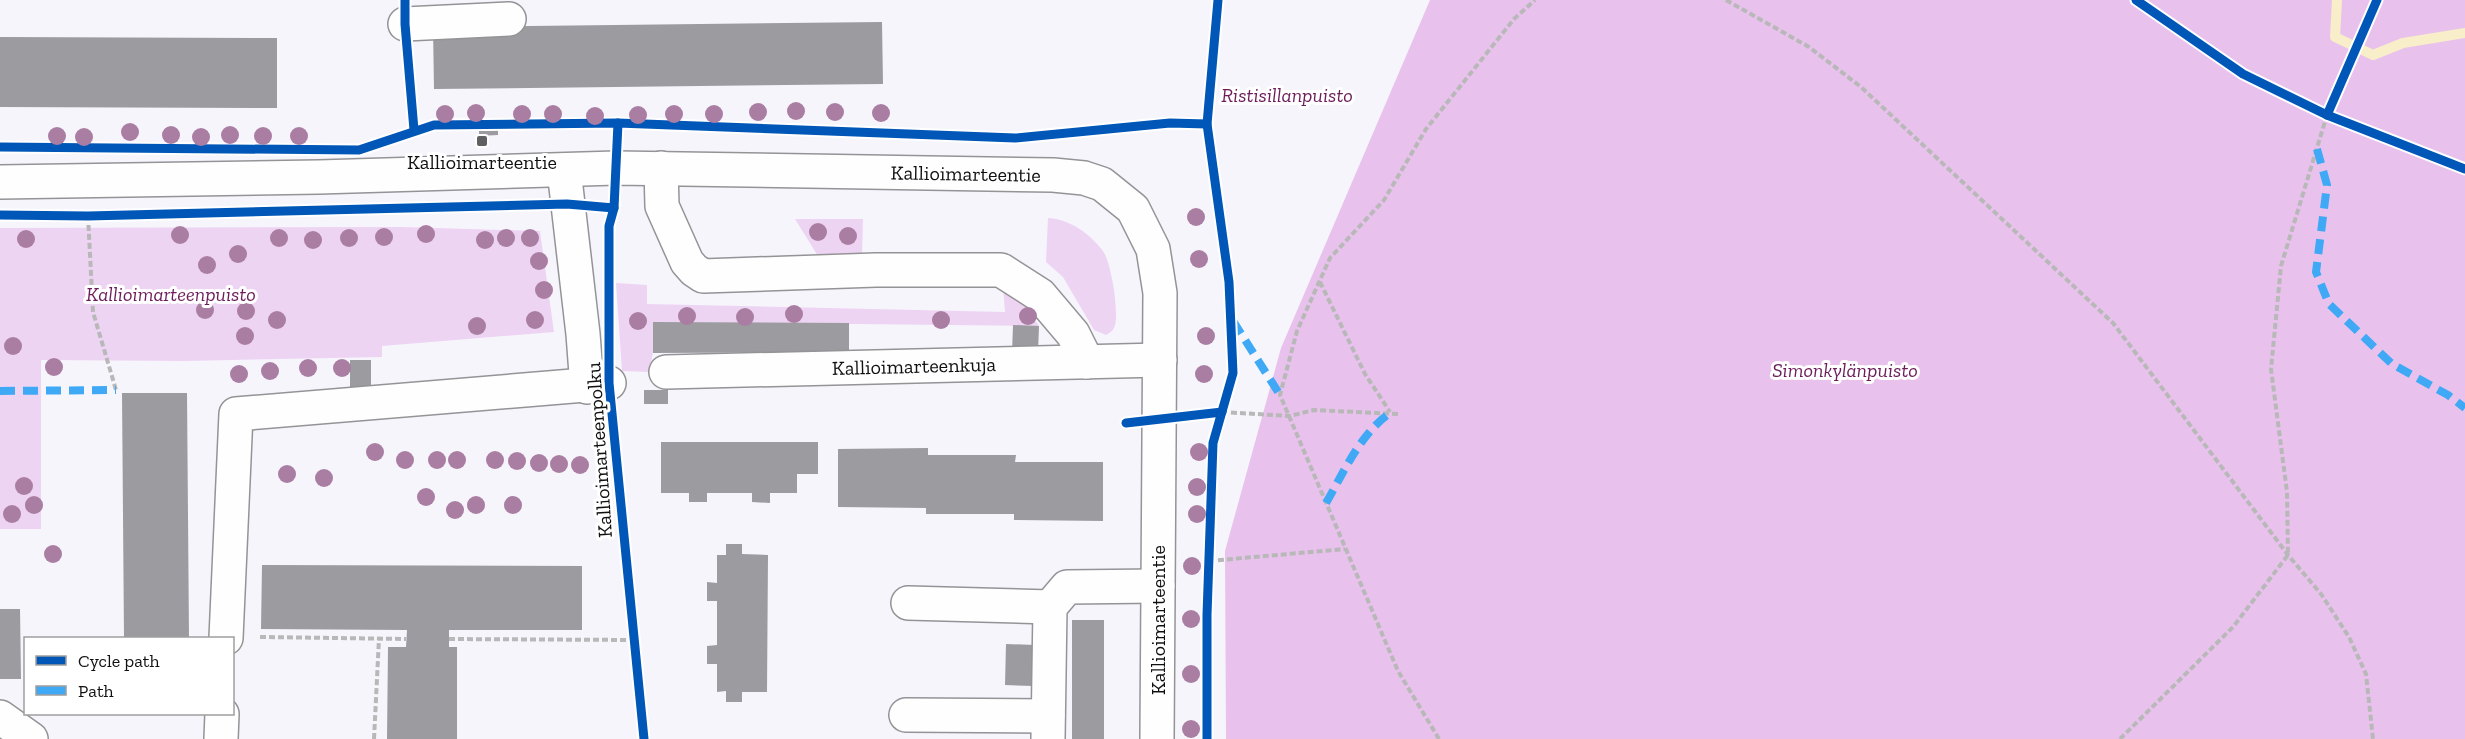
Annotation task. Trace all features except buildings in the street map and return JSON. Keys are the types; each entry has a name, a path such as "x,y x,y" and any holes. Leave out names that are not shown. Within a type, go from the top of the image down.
{"street":[{"path":"405,24 509,19"},
{"path":"661,168 662,206 687,262 703,276 876,270 1001,270 1040,295 1073,334 1087,362"},
{"name":"Kallioimarteentie","path":"0,182 661,168 1025,173 1084,178 1102,184 1133,209 1153,249 1160,293 1157,739"},
{"path":"226,637 236,414 598,385 583,333 564,170"},
{"name":"Kallioimarteenkuja","path":"666,372 1160,360"},
{"path":"906,715 1048,728 1050,607 1067,587 1158,586"},
{"path":"908,603 1050,607"},
{"path":"221,739 222,715"},
{"path":"0,717 32,739"}],"path":[{"path":"1439,739 1398,671 1280,395 1297,331 1330,258 1384,200 1426,129 1514,20 1535,0"},
{"path":"1726,0 1809,47 1861,87 2113,323 2321,594 2349,637 2366,674 2373,739"},
{"path":"2317,110 2329,111 2338,120"},
{"path":"2120,739 2233,627 2289,555 2287,492 2271,369 2281,266 2329,111"},
{"path":"77,216 100,216"},
{"path":"88,216 93,312 116,390"},
{"path":"1320,281 1365,374 1390,413"},
{"path":"1219,422 1220,409 1290,416 1314,410 1398,414"},
{"path":"1208,572 1209,549"},
{"path":"1209,561 1345,549"},
{"path":"633,629 635,651"},
{"path":"234,638 406,639"},
{"path":"374,739 379,638"},
{"path":"449,639 634,640"}],"green space":[{"name":"Simonkylänpuisto","path":"1430,0 2465,0 2465,739 1226,739 1225,551 1281,348"},
{"path":"1048,218 1064,221 1079,228 1098,245 1106,257 1114,287 1116,318 1114,328 1106,335 1094,330 1063,277 1046,262"},
{"path":"795,219 863,219 862,256 818,256"},
{"name":"Kallioimarteenpuisto","path":"401,227 540,231 554,332 382,346 382,357 185,361 41,360 41,529 0,529 0,228"},
{"path":"616,283 647,285 647,304 1005,312 1003,286 1019,297 1039,326 654,322 653,353 649,372 622,371"}],"waterway":[{"path":"2337,0 2335,37 2373,55 2403,43 2465,33"}],"marked path":[{"path":"2317,149 2327,185 2316,272 2329,304 2392,364 2448,395 2465,408"},
{"path":"1233,321 1280,395"},
{"path":"0,391 116,390"},
{"path":"1326,503 1361,443 1390,413"}],"cycle path":[{"path":"405,0 414,130"},
{"path":"1207,739 1207,615 1213,443 1233,373 1229,282 1207,124 1218,0"},
{"path":"2136,0 2243,74 2327,115 2465,169"},
{"path":"2327,115 2377,0"},
{"name":"Kallioimarteenpolku","path":"618,123 614,208 609,226 609,383 644,739"},
{"path":"0,147 359,150 434,125 618,123 1015,138 1170,123 1207,124"},
{"path":"0,215 88,216 567,204 614,208"},
{"path":"1126,423 1222,412"}],"place":[{"name":"Kallioimarteentie","path":"482,141"}],"park label":[{"name":"Ristisillanpuisto","path":"1287,95"}]}
